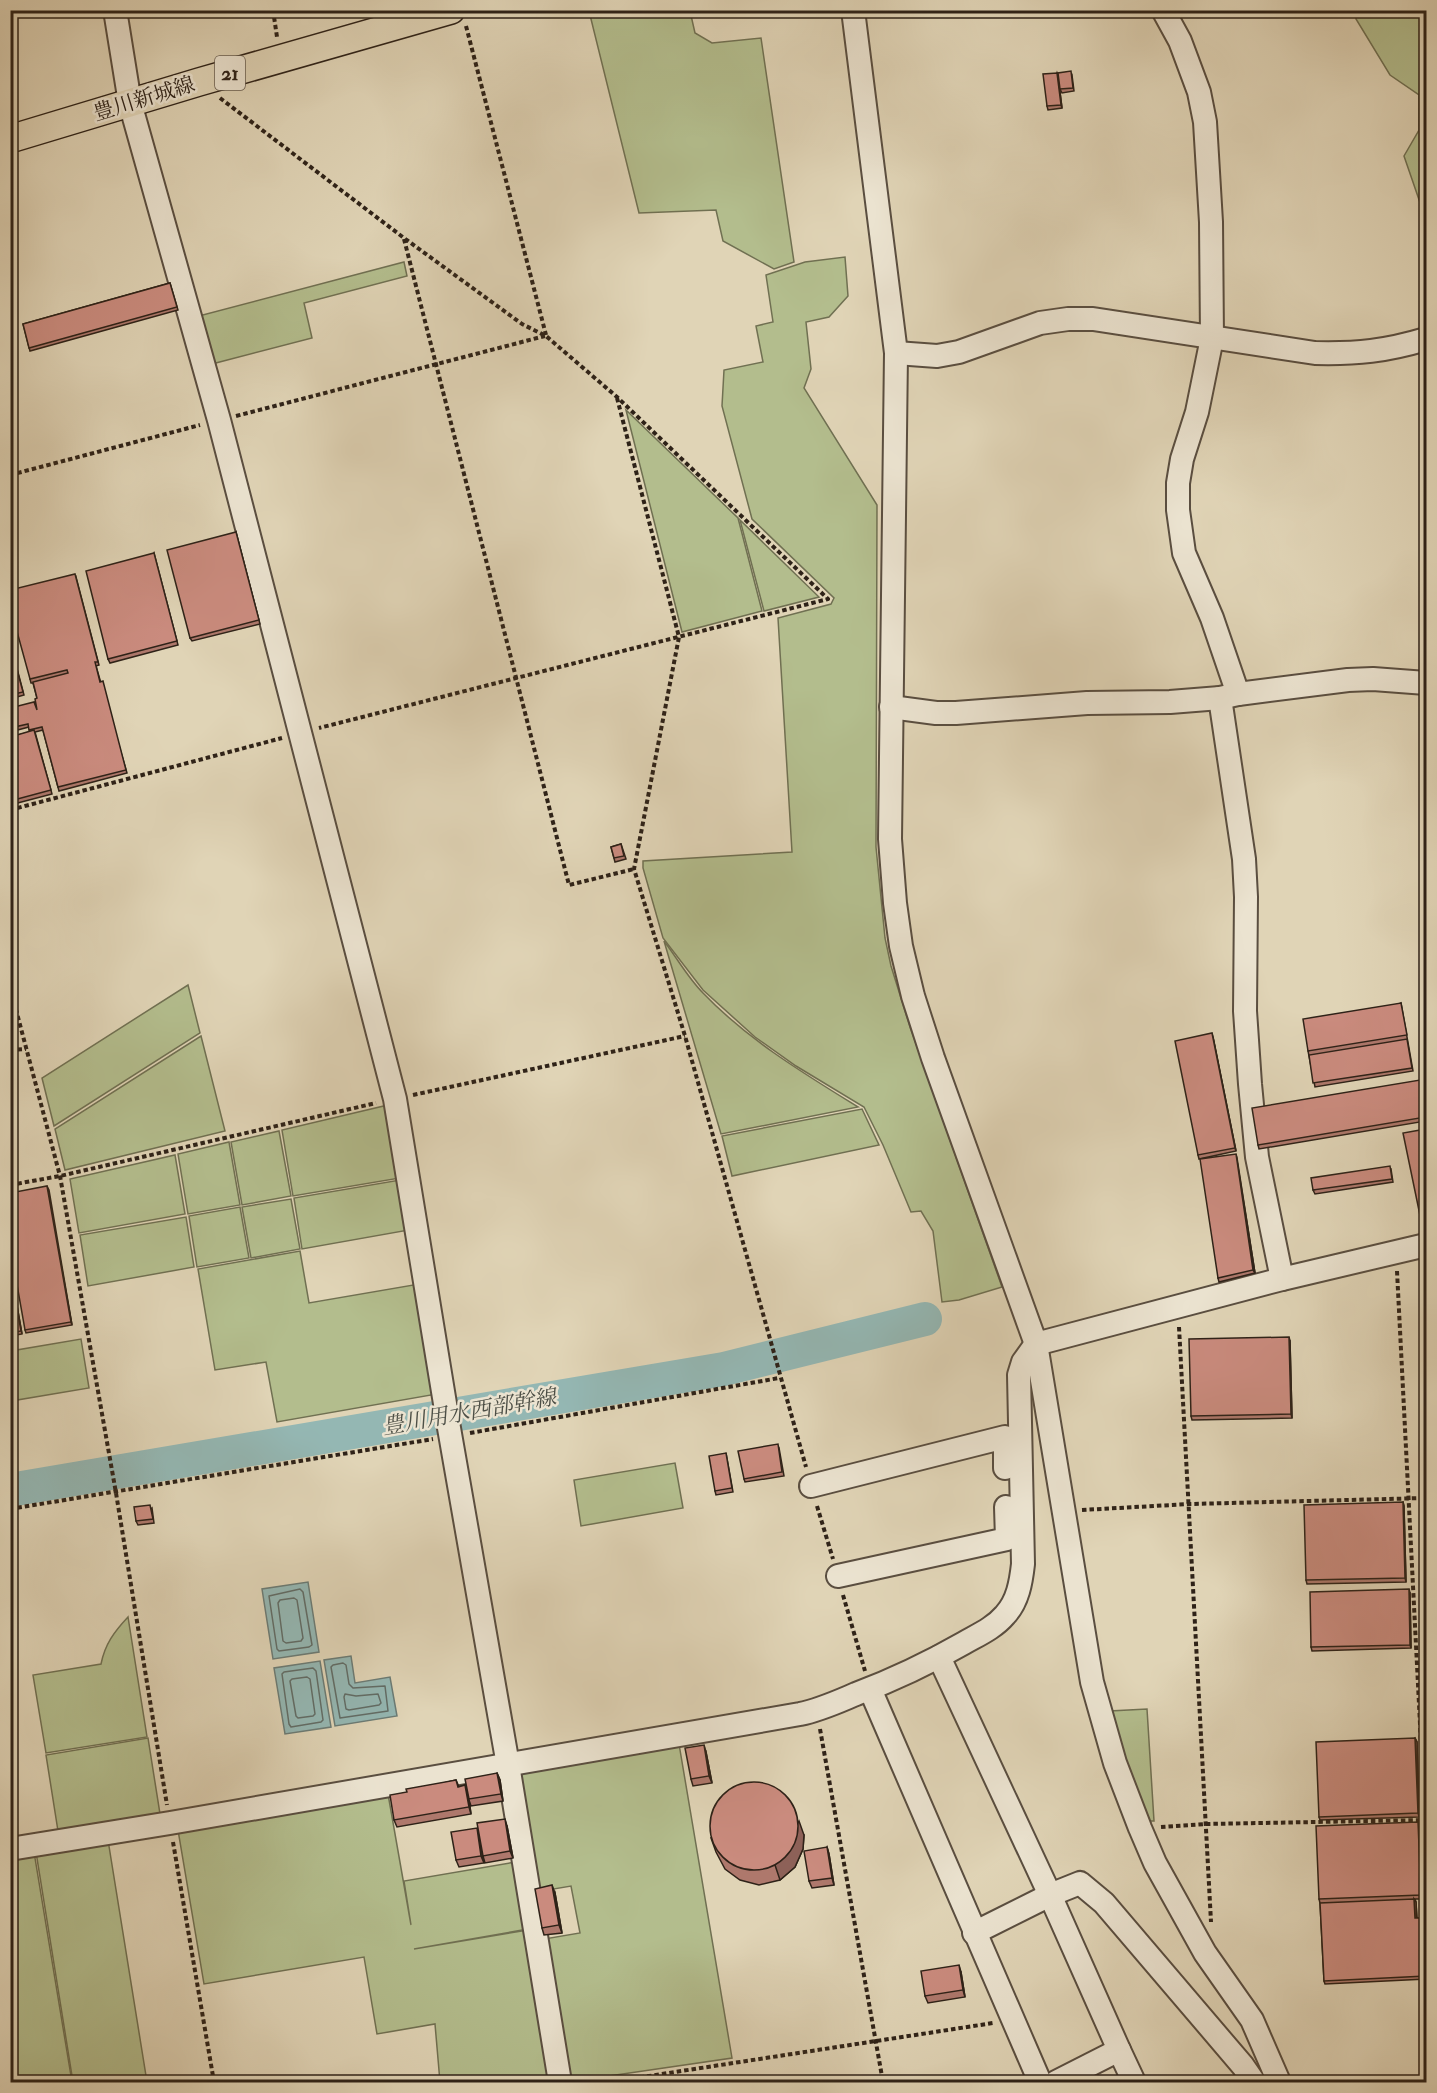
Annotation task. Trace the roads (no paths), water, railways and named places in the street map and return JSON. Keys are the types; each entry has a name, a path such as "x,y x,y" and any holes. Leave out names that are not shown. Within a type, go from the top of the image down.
{"main road":[{"name":"豊川新城線","path":"10,140 199,81 458,16"}],"street":[{"path":"115,10 130,103 219,420 395,1099 560,2082"},
{"path":"853,10 896,353 890,839 901,946 913,996 933,1058 1036,1344 1092,1682 1115,1763 1140,1828 1178,1907 1205,1953 1252,2020 1279,2082"},
{"path":"1163,10 1190,64 1199,92 1205,122 1211,222 1212,338 1197,412 1182,459 1178,483 1178,510 1184,553 1212,618 1229,696 1244,859 1245,1011 1250,1084 1257,1157 1282,1279"},
{"path":"896,353 937,356 959,352 1033,325 1068,319 1093,319 1316,353 1375,352 1426,339"},
{"path":"891,707 936,713 956,713 1087,703 1170,702 1348,680 1373,679 1426,684"},
{"path":"10,1849 508,1765 816,1710 870,1689 939,1657 990,1629 1005,1615 1014,1601 1021,1585 1023,1545 1019,1375 1023,1362 1036,1344 1282,1279 1426,1245"},
{"path":"811,1486 1005,1437 1007,1539 838,1576"},
{"path":"939,1657 1134,2082"},
{"path":"870,1689 1040,2082"},
{"path":"974,1933 1080,1883 1104,1903 1254,2082"},
{"path":"1056,2082 1119,2050"}],"water":[{"path":"308,1582 319,1652 273,1659 262,1589"},
{"path":"351,1656 355,1683 390,1677 397,1716 335,1726 324,1660"},
{"path":"320,1661 331,1727 285,1734 274,1668"}],"waterway":[{"name":"豊川用水西部幹線","path":"10,1490 724,1369 925,1319"}]}
